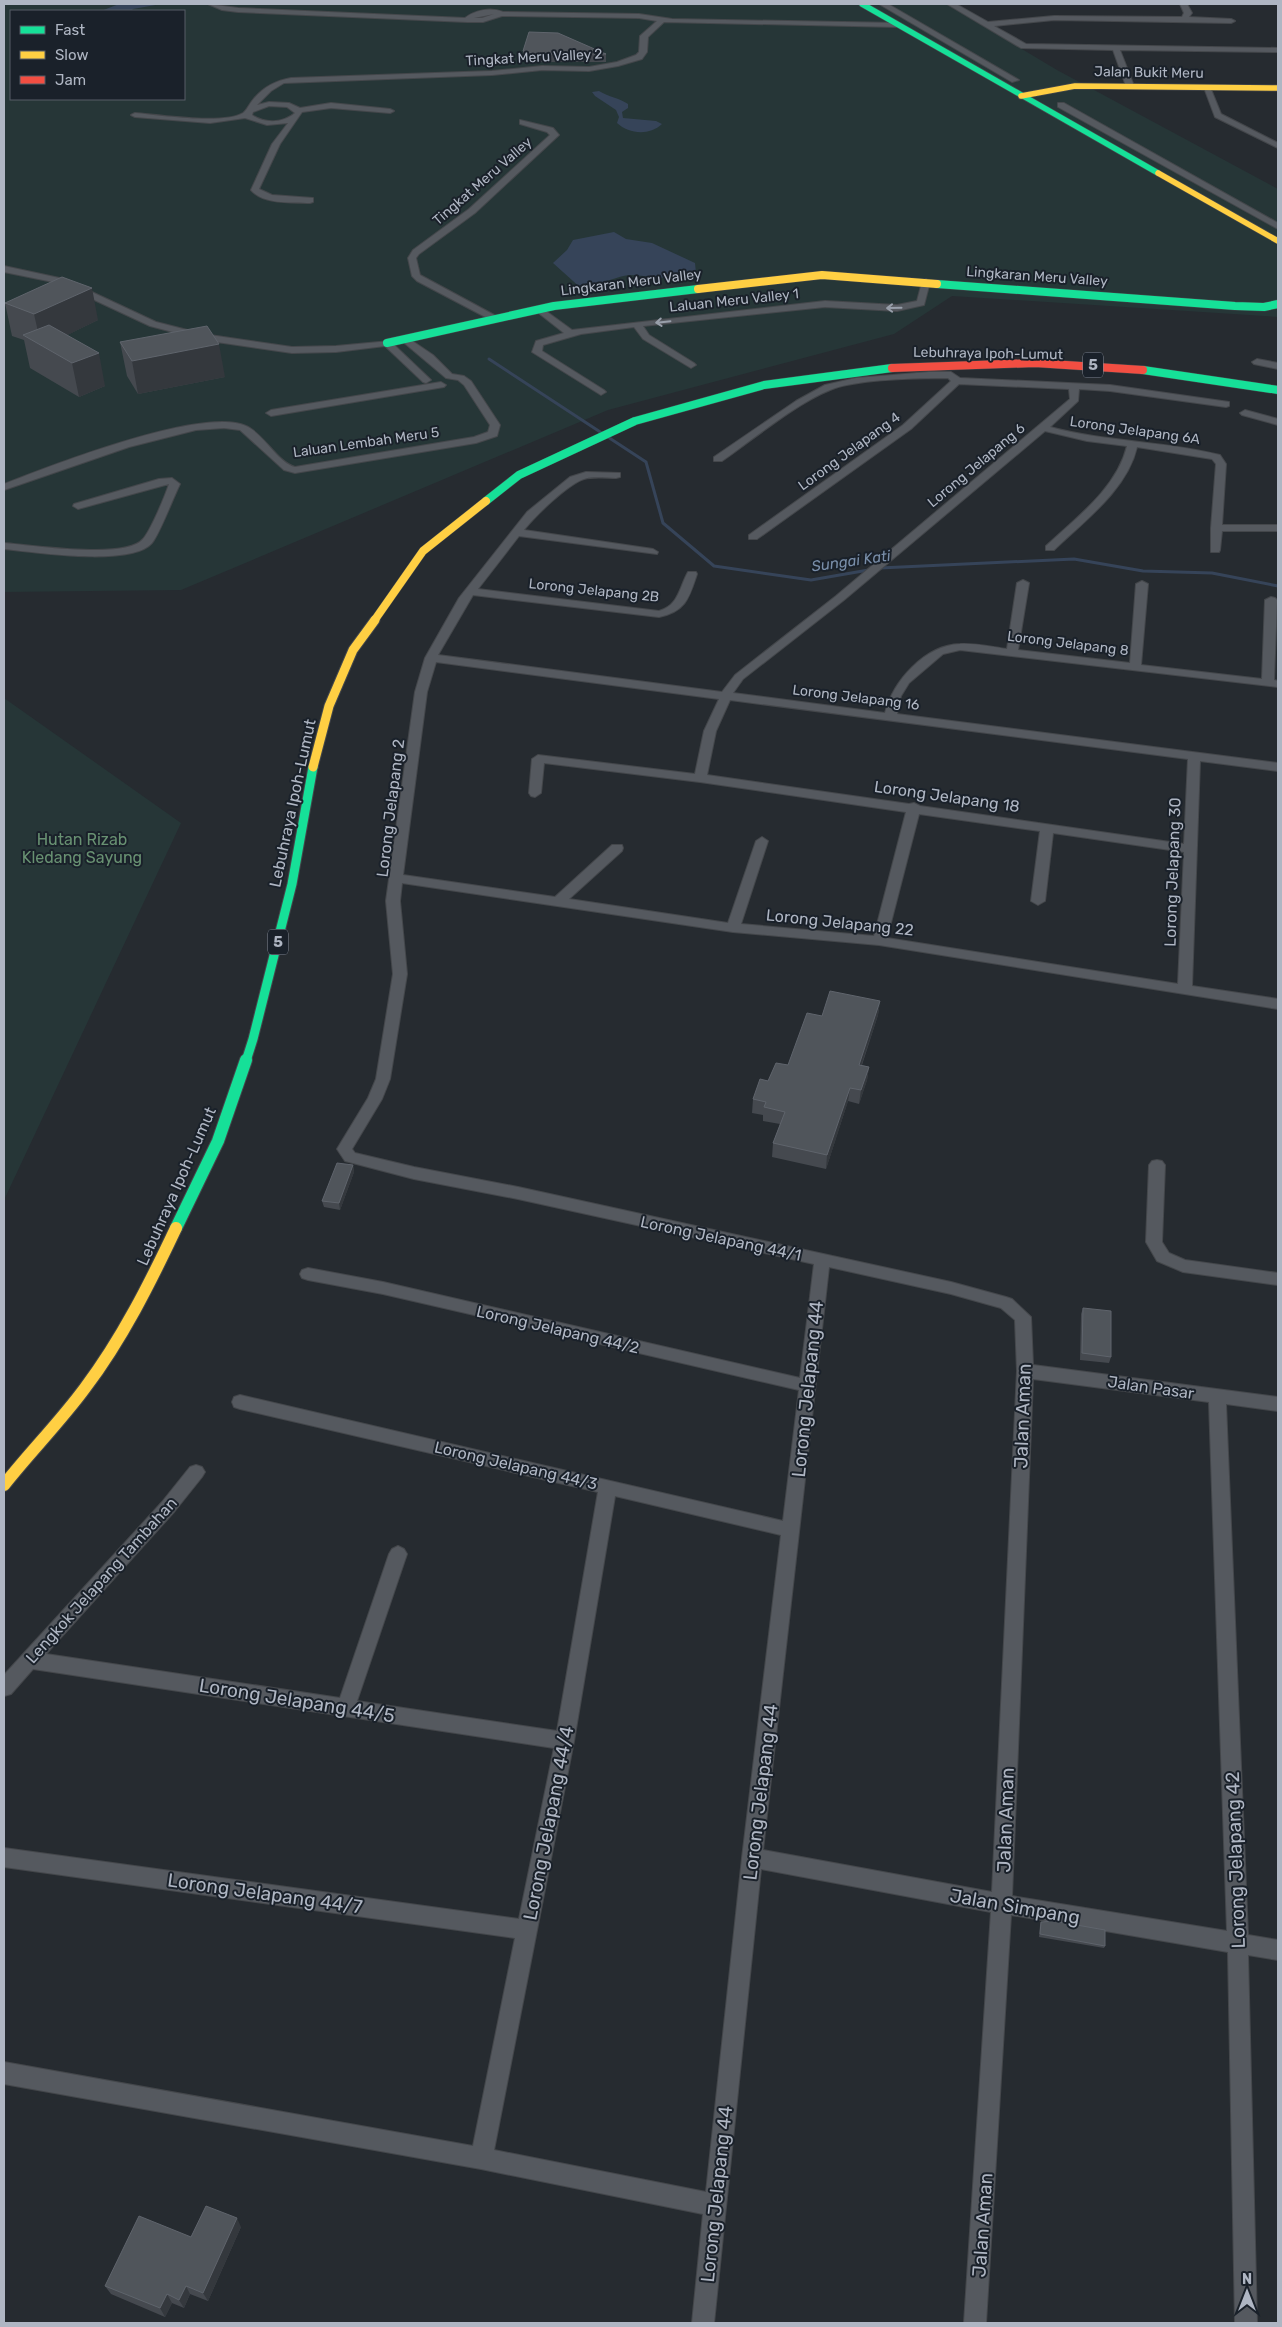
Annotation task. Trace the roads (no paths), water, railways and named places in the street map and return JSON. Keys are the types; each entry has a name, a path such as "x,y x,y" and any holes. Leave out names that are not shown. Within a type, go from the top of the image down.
{"main road":[{"path":"862,4 1025,99 1278,241"},
{"name":"Jalan Bukit Meru","path":"1025,99 1067,86 1278,88"},
{"name":"Lingkaran Meru Valley","path":"387,343 539,309 814,276 926,282 1235,306 1264,307 1278,304"},
{"name":"Lebuhraya Ipoh-Lumut","path":"4,1484 85,1388 133,1315 158,1268 208,1163 253,1038 274,962 301,843 318,745 342,673 354,646 390,587 408,564 441,531 522,473 580,444 631,423 692,403 750,388 819,376 906,366 983,362 1113,366 1206,376 1278,390"},
{"name":"Lebuhraya Ipoh-Lumut","path":"906,366 1018,367 1112,372 1204,382 1278,396"}],"street":[{"path":"212,4 224,9 238,10 467,20 483,20 500,10"},
{"path":"489,11 490,5 493,4"},
{"path":"883,4 1015,80"},
{"path":"951,4 986,26 1024,46 1278,50"},
{"path":"1184,4 1188,13 1184,19"},
{"path":"467,20 469,17 500,10 639,16 662,20 898,24"},
{"path":"986,26 1018,20 1054,18 1231,21"},
{"name":"Tingkat Meru Valley 2","path":"262,95 284,79 354,84 384,76 492,73 542,68 578,69 618,64 642,55 644,36 662,20"},
{"path":"931,45 946,42"},
{"path":"1116,48 1130,86"},
{"path":"1206,87 1218,115 1278,146"},
{"path":"248,113 262,95 266,101 294,106 298,114"},
{"path":"224,121 238,119 257,107 279,104 390,111"},
{"path":"1061,105 1278,226"},
{"path":"136,116 266,123 288,120 308,107 326,106"},
{"path":"248,113 253,120 283,126 284,132"},
{"path":"298,114 276,144 255,190 262,196 310,200"},
{"name":"Tingkat Meru Valley","path":"493,318 420,279 416,276 412,258 416,252 460,222 554,135 550,130 523,122"},
{"path":"1264,139 1278,136"},
{"path":"1127,156 1144,152"},
{"name":"Lingkaran Meru Valley","path":"4,269 61,281 153,324 202,337 292,350 336,349 387,343"},
{"name":"Laluan Meru Valley 1","path":"601,392 537,352 540,343 570,333 825,304 905,307 921,303 926,282"},
{"path":"539,309 570,333"},
{"path":"637,324 646,337 691,365"},
{"path":"405,339 446,370 446,380"},
{"path":"387,343 426,380"},
{"path":"400,356 420,351"},
{"path":"1257,362 1278,366"},
{"path":"412,390 426,380 428,376 434,374 446,380"},
{"path":"718,459 799,403 828,387 856,381 950,375 957,381 1138,391 1226,404"},
{"path":"271,413 412,390 446,380"},
{"name":"Laluan Lembah Meru 5","path":"4,486 72,462 181,429 204,424 240,426 288,468 295,470 476,440 493,434 496,428 470,388 446,380"},
{"name":"Lorong Jelapang 4","path":"753,537 907,427 957,381"},
{"name":"Lorong Jelapang 6","path":"726,695 740,677 866,576 1044,428 1072,403 1075,395 1074,386"},
{"path":"1245,413 1278,422"},
{"name":"Lorong Jelapang 6A","path":"1044,428 1076,438 1133,443 1216,457 1221,464 1215,550"},
{"path":"1050,548 1110,489 1130,458 1133,443"},
{"name":"Lorong Jelapang 2","path":"414,1173 350,1157 344,1149 375,1099 383,1079 400,974 393,901 398,878 403,817 420,701 431,658 440,638 470,591 516,532 536,510 574,479 586,475 616,475"},
{"path":"4,546 108,554 139,548 148,542 175,484 172,481 157,482 78,506"},
{"path":"1216,528 1278,528"},
{"path":"516,532 653,552"},
{"name":"Lorong Jelapang 2B","path":"470,591 659,614 671,611 680,604 692,574"},
{"path":"1012,651 1023,583"},
{"path":"1136,666 1142,584"},
{"path":"1271,600 1273,683"},
{"name":"Lorong Jelapang 8","path":"890,717 898,688 939,651 960,647 1012,651 1273,683"},
{"name":"Lorong Jelapang 16","path":"431,658 1278,767"},
{"path":"700,778 710,731 726,695"},
{"name":"Lorong Jelapang 30","path":"1185,989 1194,756"},
{"name":"Lorong Jelapang 18","path":"535,793 538,759 700,778 914,807 1190,849"},
{"path":"879,941 914,807"},
{"path":"1038,901 1047,827"},
{"path":"734,928 762,841"},
{"path":"558,902 617,848"},
{"name":"Lorong Jelapang 22","path":"398,878 734,928 879,941 1278,1004"},
{"path":"1158,1165 1154,1242 1162,1257 1183,1266 1278,1279"},
{"name":"Lorong Jelapang 44/1","path":"414,1173 518,1193 951,1288 1006,1303 1022,1317"},
{"name":"Lorong Jelapang 44","path":"702,2323 752,1858 822,1261"},
{"name":"Lorong Jelapang 44/2","path":"308,1274 393,1290 808,1386"},
{"name":"Jalan Aman","path":"975,2323 1002,1904 1024,1371 1022,1317"},
{"name":"Jalan Pasar","path":"1024,1371 1278,1404"},
{"name":"Lorong Jelapang 42","path":"1216,1396 1238,1944 1246,2323"},
{"name":"Lorong Jelapang 44/3","path":"240,1402 791,1530"},
{"name":"Lengkok Jelapang Tambahan","path":"4,1688 168,1506 196,1472"},
{"name":"Lorong Jelapang 44/4","path":"481,2158 565,1741 608,1486"},
{"path":"346,1707 398,1554"},
{"name":"Lorong Jelapang 44/5","path":"29,1660 565,1741"},
{"name":"Lorong Jelapang 44/7","path":"4,1857 527,1930"},
{"name":"Jalan Simpang","path":"752,1858 1002,1904 1278,1950"},
{"path":"4,2072 481,2158 715,2205"}],"water":[{"path":"119,4 161,4 132,10 104,10"},
{"path":"599,91 628,104 628,108 622,112 623,118 656,121 662,124 645,132 633,131 622,127 617,123 619,117 616,110 592,92"},
{"path":"614,232 626,239 652,243 695,263 696,273 672,278 626,275 583,290 553,263 567,250 573,240"}],"waterway":[{"name":"Sungai Kati","path":"489,359 646,462 663,523 714,566 811,580 880,568 1074,559 1143,571 1212,573 1278,586"}],"park label":[{"name":"Hutan Rizab Kledang Sayung","path":"82,848"}]}
